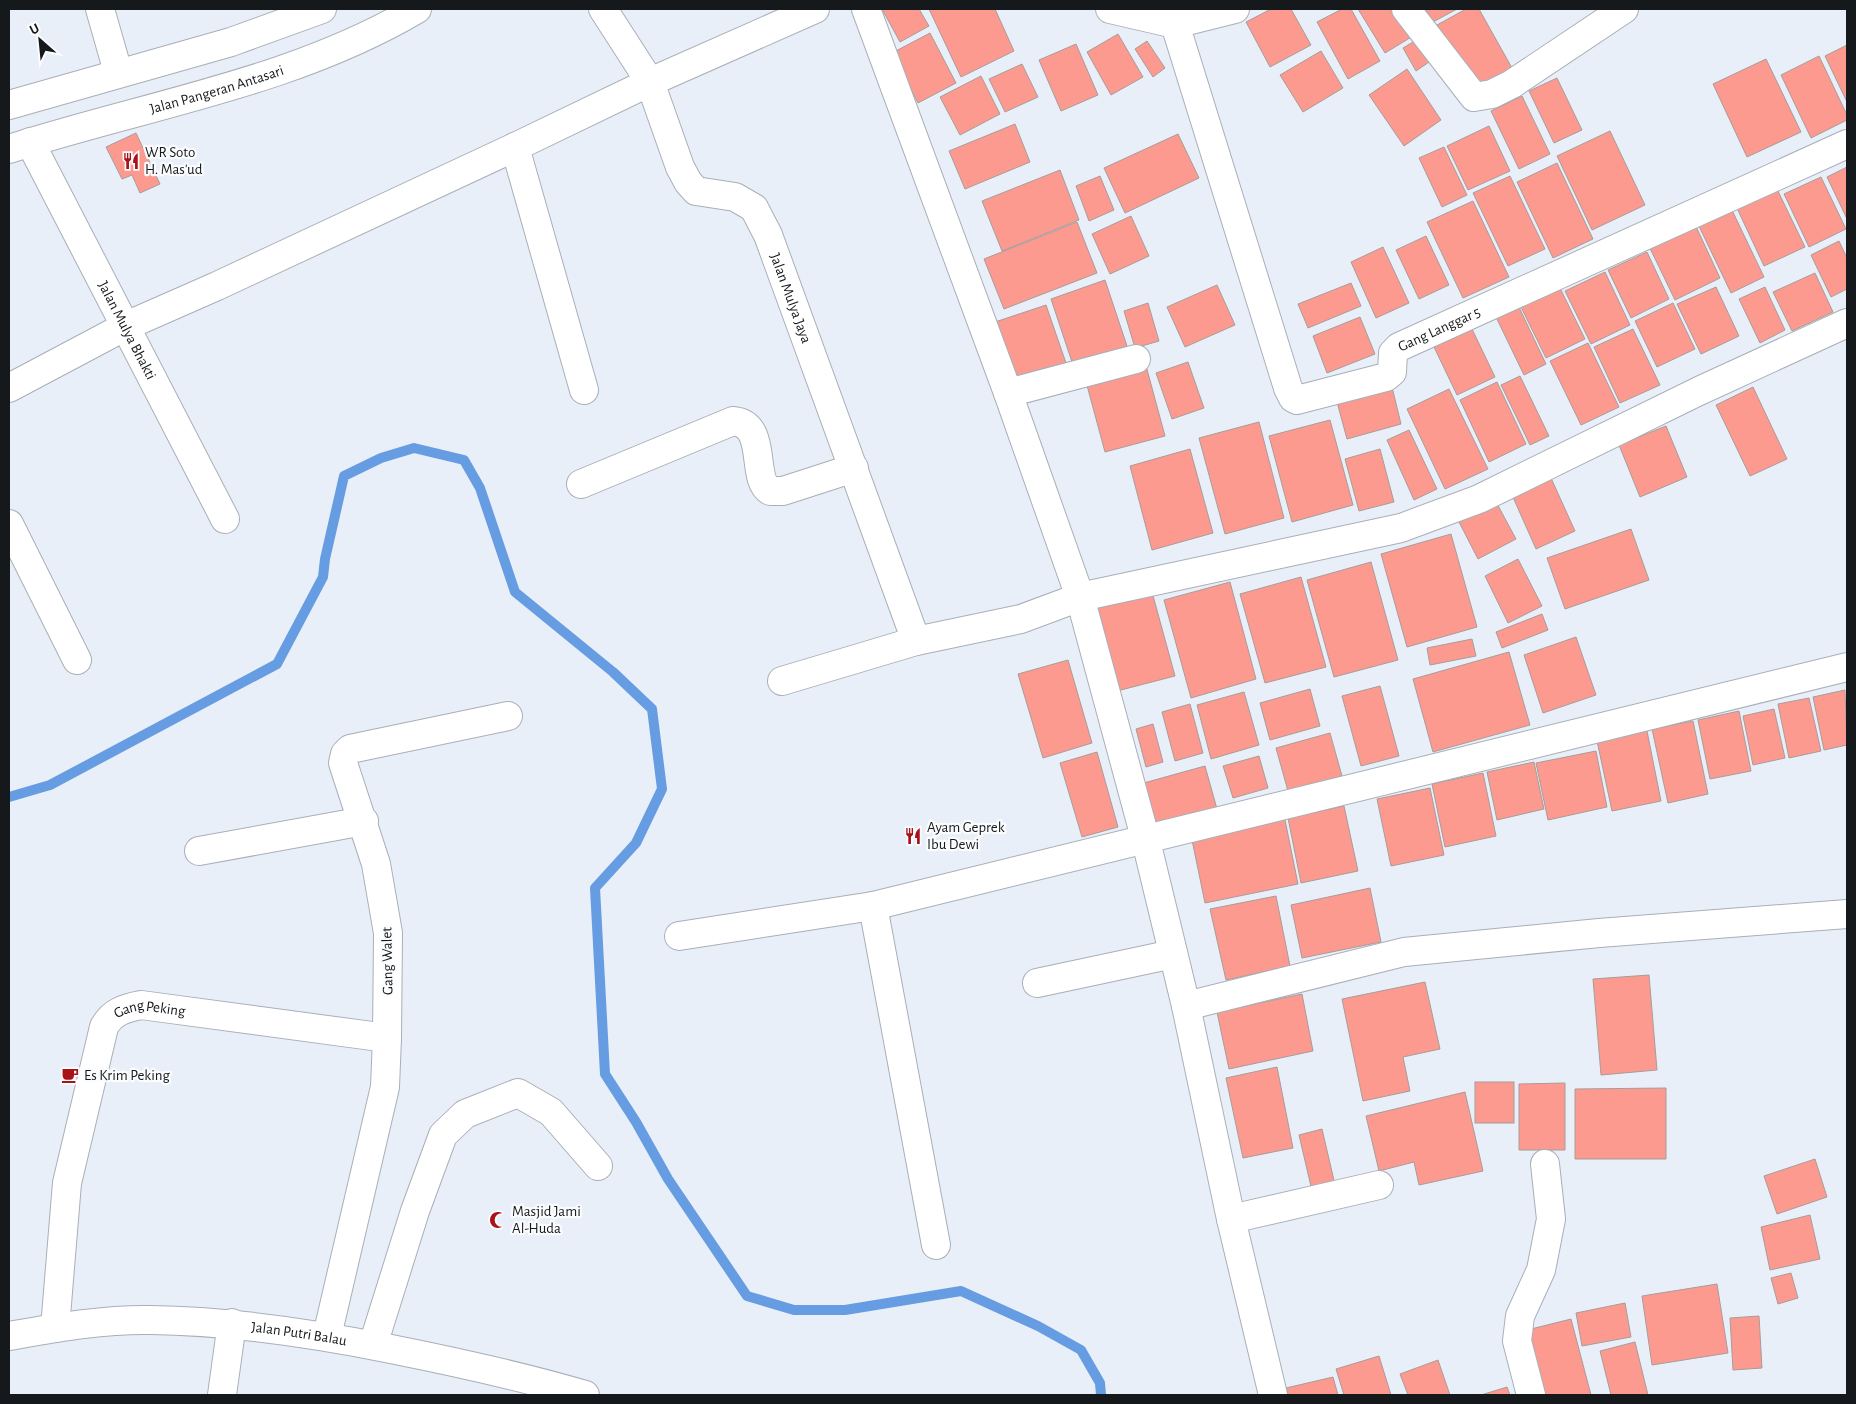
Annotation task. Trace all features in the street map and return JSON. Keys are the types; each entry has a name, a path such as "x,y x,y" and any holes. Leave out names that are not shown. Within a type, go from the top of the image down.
{"street":[{"path":"100,9 118,72"},
{"path":"9,104 118,72 231,42 322,9"},
{"name":"Jalan Pangeran Antasari","path":"20,145 271,74 362,38 417,9"},
{"name":"Jalan Mulya Jaya","path":"603,9 650,82 680,167 688,182 696,191 735,197 754,208 768,235 916,641"},
{"path":"9,388 126,326 515,148 650,82 815,9"},
{"path":"866,9 1008,393 1080,597 1146,841 1186,1006 1231,1219 1273,1395"},
{"path":"1110,9 1175,24 1235,9"},
{"path":"1406,9 1474,97 1492,94 1512,84 1624,9"},
{"name":"Gang Langgar 5","path":"1175,24 1288,388 1293,398 1297,400 1386,377 1392,372 1393,353 1399,347 1847,144"},
{"name":"Jalan Mulya Bhakti","path":"20,145 126,326 225,519"},
{"path":"515,148 584,390"},
{"path":"782,681 916,641 1021,619 1080,597 1401,528 1479,499 1699,390 1847,323"},
{"path":"1008,393 1136,359"},
{"path":"581,484 733,421 741,422 749,429 756,444 764,486 770,491 783,491 854,468"},
{"path":"9,524 77,660"},
{"path":"679,936 873,906 1146,841 1847,667"},
{"name":"Gang Walet","path":"327,1336 385,1087 387,1038 388,933 376,864 364,821 343,763 345,754 350,749 508,716"},
{"path":"198,851 364,821"},
{"path":"873,906 936,1245"},
{"path":"1186,1006 1404,952 1599,933 1847,914"},
{"path":"1037,984 1173,954"},
{"name":"Gang Peking","path":"55,1328 67,1183 104,1027 108,1019 126,1008 141,1005 387,1038"},
{"path":"373,1346 415,1211 443,1135 465,1114 518,1094 552,1112 598,1166"},
{"path":"1531,1395 1517,1341 1520,1316 1541,1270 1551,1220 1545,1164"},
{"path":"1231,1219 1379,1184"},
{"name":"Jalan Putri Balau","path":"9,1336 55,1328 149,1320 232,1323 327,1336 373,1346 531,1388 585,1395"},
{"path":"222,1395 232,1323"}],"building":[{"path":"882,9 919,9 929,26 900,42"},
{"path":"929,9 995,9 1014,51 961,77"},
{"path":"1271,9 1291,9 1311,45 1270,67 1246,22"},
{"path":"1342,9 1351,9 1380,61 1348,79 1317,22"},
{"path":"1358,9 1396,9 1413,36 1385,53"},
{"path":"1425,9 1457,9 1433,22"},
{"path":"1466,9 1479,9 1512,68 1473,90 1437,25"},
{"path":"930,33 956,83 918,103 892,53"},
{"path":"1118,34 1143,77 1111,95 1087,52"},
{"path":"1418,39 1432,60 1416,71 1403,48"},
{"path":"1147,41 1165,68 1153,77 1135,49"},
{"path":"1076,44 1098,95 1061,111 1039,60"},
{"path":"1847,45 1847,102 1825,56"},
{"path":"1321,51 1343,88 1303,112 1280,75"},
{"path":"1819,56 1847,115 1847,120 1811,138 1781,75"},
{"path":"1766,59 1801,132 1747,157 1713,84"},
{"path":"1022,64 1038,97 1005,112 989,79"},
{"path":"1407,69 1441,120 1404,146 1369,95"},
{"path":"981,76 1000,114 960,135 940,97"},
{"path":"1557,78 1582,130 1554,143 1529,91"},
{"path":"1522,96 1550,154 1519,169 1491,111"},
{"path":"1015,124 1030,162 965,189 949,151"},
{"path":"1489,126 1510,171 1468,190 1447,146"},
{"path":"1610,131 1645,205 1592,230 1557,156"},
{"name":"WR Soto H. Mas'ud","path":"136,133 160,184 140,193 132,175 122,179 106,147"},
{"path":"1178,134 1199,178 1125,213 1104,168"},
{"path":"1444,147 1467,195 1442,207 1419,158"},
{"path":"1557,163 1593,239 1553,258 1517,182"},
{"path":"1847,167 1847,219 1827,177"},
{"path":"1060,170 1079,220 1002,251 982,201"},
{"path":"1100,176 1114,210 1089,221 1076,186"},
{"path":"1510,176 1545,249 1508,266 1473,193"},
{"path":"1821,177 1846,229 1809,247 1784,194"},
{"path":"1776,187 1805,247 1764,266 1736,206"},
{"path":"1473,201 1509,277 1463,298 1427,222"},
{"path":"1730,206 1764,277 1731,293 1697,222"},
{"path":"1131,216 1149,256 1110,274 1092,234"},
{"path":"1693,220 1720,278 1675,300 1647,242"},
{"path":"1077,222 1097,273 1004,309 984,259"},
{"path":"1426,236 1449,285 1419,299 1396,250"},
{"path":"1839,241 1847,258 1847,289 1831,297 1811,255"},
{"path":"1383,247 1409,303 1376,318 1351,262"},
{"path":"1647,252 1669,299 1631,318 1608,270"},
{"path":"1605,272 1630,325 1591,344 1565,291"},
{"path":"1815,273 1833,312 1792,331 1773,292"},
{"path":"1105,280 1127,346 1073,365 1051,299"},
{"path":"1351,283 1361,306 1308,328 1298,304"},
{"path":"1217,285 1235,325 1185,347 1167,307"},
{"path":"1559,286 1585,339 1546,358 1520,305"},
{"path":"1716,287 1739,336 1701,354 1677,304"},
{"path":"1765,287 1785,330 1760,343 1739,299"},
{"path":"1148,303 1159,341 1135,348 1124,311"},
{"path":"1673,303 1695,349 1657,367 1635,321"},
{"path":"1046,305 1067,366 1012,384 992,323"},
{"path":"1518,305 1546,364 1524,375 1495,315"},
{"path":"1360,317 1375,354 1327,373 1313,336"},
{"path":"1472,329 1495,377 1457,395 1434,347"},
{"path":"1633,329 1660,385 1620,403 1594,347"},
{"path":"1588,343 1619,407 1581,425 1550,361"},
{"path":"1145,362 1165,436 1105,452 1085,378"},
{"path":"1188,362 1204,408 1172,419 1156,373"},
{"path":"1520,376 1549,436 1530,445 1501,385"},
{"path":"1497,382 1526,444 1489,462 1460,400"},
{"path":"1392,387 1401,424 1347,439 1337,402"},
{"path":"1753,387 1787,459 1750,476 1716,405"},
{"path":"1449,389 1488,469 1445,489 1407,409"},
{"path":"1330,420 1353,505 1292,522 1269,436"},
{"path":"1259,422 1284,518 1225,534 1199,438"},
{"path":"1666,426 1687,477 1640,497 1619,445"},
{"path":"1409,430 1437,489 1414,500 1387,440"},
{"path":"1190,449 1213,533 1152,550 1130,466"},
{"path":"1380,449 1394,502 1359,511 1345,459"},
{"path":"1551,478 1575,531 1536,549 1512,495"},
{"path":"1495,500 1516,539 1478,559 1458,520"},
{"path":"1631,529 1649,580 1565,609 1547,558"},
{"path":"1451,534 1477,627 1407,647 1381,554"},
{"path":"1518,559 1542,606 1508,623 1485,576"},
{"path":"1371,562 1398,660 1334,677 1307,580"},
{"path":"1301,577 1326,667 1265,683 1240,594"},
{"path":"1230,582 1256,679 1191,698 1164,600"},
{"path":"1152,592 1175,676 1117,691 1095,608"},
{"path":"1542,614 1548,630 1502,648 1496,632"},
{"path":"1576,637 1596,695 1543,713 1524,655"},
{"path":"1472,639 1476,656 1430,665 1427,648"},
{"path":"1509,652 1530,725 1433,752 1413,679"},
{"path":"1068,660 1092,743 1043,758 1018,674"},
{"path":"1380,686 1399,756 1361,766 1342,696"},
{"path":"1310,689 1320,726 1270,740 1260,703"},
{"path":"1845,690 1847,745 1824,750 1813,697"},
{"path":"1244,692 1259,745 1211,759 1197,705"},
{"path":"1809,698 1821,751 1789,758 1778,704"},
{"path":"1190,704 1203,753 1175,761 1162,712"},
{"path":"1774,709 1785,758 1753,765 1743,716"},
{"path":"1739,711 1751,771 1710,779 1698,720"},
{"path":"1693,721 1708,794 1668,803 1652,729"},
{"path":"1153,724 1163,762 1146,767 1136,729"},
{"path":"1647,731 1661,801 1612,811 1597,741"},
{"path":"1330,733 1342,776 1288,791 1276,748"},
{"path":"1596,751 1607,807 1548,820 1536,763"},
{"path":"1097,752 1118,827 1082,837 1060,763"},
{"path":"1259,756 1268,788 1233,798 1223,766"},
{"path":"1534,762 1544,809 1497,820 1487,772"},
{"path":"1205,766 1217,809 1152,827 1140,784"},
{"path":"1483,773 1496,836 1445,847 1432,784"},
{"path":"1430,788 1444,855 1391,866 1377,799"},
{"path":"1344,806 1358,871 1301,883 1288,818"},
{"path":"1284,815 1298,884 1205,903 1191,835"},
{"path":"1370,888 1381,942 1302,958 1291,905"},
{"path":"1276,896 1290,966 1226,980 1210,909"},
{"path":"1649,975 1657,1070 1601,1075 1593,979"},
{"path":"1425,982 1440,1049 1403,1057 1410,1091 1363,1101 1342,999"},
{"path":"1302,994 1313,1051 1229,1069 1217,1012"},
{"path":"1277,1067 1293,1148 1243,1158 1226,1078"},
{"path":"1475,1082 1514,1082 1514,1123 1475,1123"},
{"path":"1565,1083 1565,1150 1519,1150 1519,1084"},
{"path":"1666,1088 1666,1159 1575,1159 1575,1089"},
{"path":"1465,1092 1483,1171 1419,1185 1414,1162 1379,1171 1366,1116"},
{"path":"1322,1129 1336,1189 1313,1195 1299,1135"},
{"path":"1815,1159 1827,1197 1777,1214 1764,1176"},
{"path":"1810,1215 1820,1259 1770,1270 1761,1227"},
{"path":"1791,1273 1798,1298 1778,1304 1771,1278"},
{"path":"1717,1284 1728,1353 1652,1365 1642,1296"},
{"path":"1625,1303 1631,1337 1582,1346 1576,1313"},
{"path":"1759,1316 1762,1368 1733,1370 1730,1318"},
{"path":"1571,1319 1591,1395 1544,1395 1527,1330"},
{"path":"1635,1342 1648,1395 1611,1395 1600,1351"},
{"path":"1379,1356 1391,1395 1344,1395 1336,1369"},
{"path":"1438,1360 1450,1395 1408,1395 1400,1374"},
{"path":"1333,1377 1338,1395 1288,1395 1286,1388"},
{"path":"1507,1387 1510,1395 1481,1395"}],"waterway":[{"path":"9,797 50,785 277,664 323,577 325,559 344,476 381,458 414,448 464,460 480,488 515,592 613,672 652,709 662,789 636,843 595,888 605,1074 636,1122 668,1179 747,1296 794,1310 845,1310 961,1291 1038,1326 1081,1350 1100,1383 1101,1395"}],"place":[{"name":"WR Soto H. Mas'ud","path":"131,161"},
{"name":"Ayam Geprek Ibu Dewi","path":"913,836"},
{"name":"Es Krim Peking","path":"70,1075"},
{"name":"Masjid Jami Al-Huda","path":"498,1220"}]}
